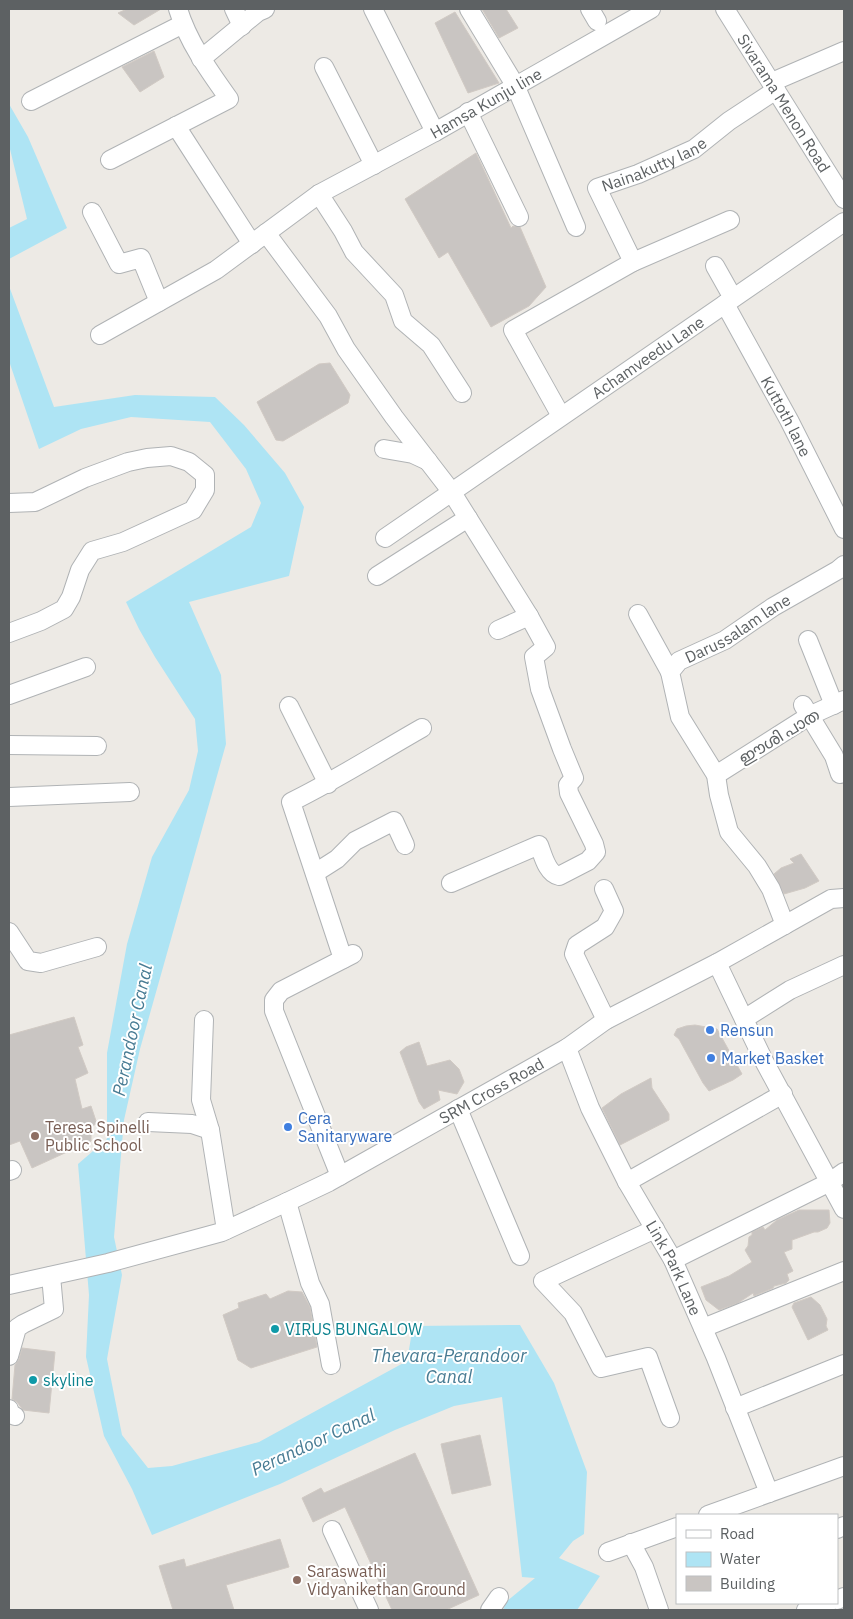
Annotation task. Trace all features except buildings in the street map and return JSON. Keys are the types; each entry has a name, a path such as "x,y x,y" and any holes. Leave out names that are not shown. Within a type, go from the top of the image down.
{"street":[{"path":"234,9 242,26"},
{"path":"201,59 258,12 265,9"},
{"path":"374,9 435,132"},
{"path":"470,9 515,85 576,228"},
{"name":"Hamsa Kunju line","path":"100,335 216,270 319,194 435,132 651,9"},
{"name":"Sivarama Menon Road","path":"725,9 774,86 838,178 844,199"},
{"path":"31,101 181,16 201,59 229,99 110,160"},
{"path":"774,86 844,51"},
{"path":"324,66 374,165"},
{"name":"Nainakutty lane","path":"633,262 597,188 638,174 694,149 774,86"},
{"path":"468,112 519,217"},
{"path":"176,126 259,239 328,316 346,349 394,417 451,491 529,616 546,647 534,657 540,688 574,778 568,785 569,793 594,844 596,852 588,861 559,876 549,870 539,845 451,883"},
{"path":"319,194 354,252 394,295 403,321 431,344 462,393"},
{"path":"92,212 119,264 141,258 159,302"},
{"path":"561,416 513,330 633,262 730,220"},
{"name":"Achamveedu Lane","path":"384,538 844,222"},
{"name":"Kuttoth lane","path":"715,266 729,301 844,529"},
{"path":"384,449 413,454 428,462"},
{"path":"9,503 35,502 86,478 128,462 147,458 171,456 189,462 204,475 205,490 194,510 123,542 92,551 80,570 71,597 64,609 41,621 9,633"},
{"path":"377,576 468,518"},
{"name":"Darussalam lane","path":"785,925 771,890 757,866 729,832 719,795 716,775 680,717 670,672 679,660 725,640 773,607 844,565"},
{"path":"638,614 670,672"},
{"path":"498,630 529,616"},
{"path":"808,640 839,703"},
{"path":"9,695 86,667"},
{"name":"ഈശി പാത","path":"716,775 806,711 839,703"},
{"path":"289,706 328,784"},
{"path":"806,711 834,756 843,776"},
{"path":"340,1176 274,1011 274,1000 280,990 348,956 315,873 291,802 328,784 360,763 422,728"},
{"path":"9,745 97,746"},
{"path":"9,797 130,792"},
{"path":"315,873 338,858 355,841 394,821 404,845"},
{"path":"604,889 614,911 605,927 577,945 574,954 606,1020"},
{"name":"SRM Cross Road","path":"9,1285 126,1258 226,1230 287,1202 340,1176 567,1048 606,1020 717,964 831,900 844,898"},
{"path":"9,932 28,961 41,963 97,947"},
{"path":"717,964 783,1094 837,1177 844,1208"},
{"path":"744,1019 790,990 844,965"},
{"path":"204,1020 201,1100 210,1130 226,1230"},
{"name":"Link Park Lane","path":"567,1048 590,1108 627,1182 674,1260 768,1493"},
{"path":"627,1182 783,1094"},
{"path":"458,1109 520,1256"},
{"path":"148,1122 192,1124 210,1130"},
{"path":"674,1260 837,1177"},
{"path":"287,1202 310,1283 320,1304 331,1365"},
{"path":"655,1229 543,1280 573,1314 601,1368 648,1357 670,1418"},
{"path":"703,1328 844,1271"},
{"path":"9,1356 17,1328 54,1309 50,1276"},
{"path":"735,1408 844,1364"},
{"path":"711,1514 844,1466"},
{"path":"608,1552 676,1527"},
{"path":"332,1530 369,1610"},
{"path":"631,1544 644,1567 659,1610"},
{"path":"806,1610 825,1604"}],"water":[{"path":"9,104 28,137 67,228 9,259 9,228 27,219 9,145"},
{"name":"Thevara-Perandoor Canal","path":"9,286 54,407 135,395 215,397 244,425 285,473 304,507 289,576 189,602 221,675 226,744 140,1049 124,1120 114,1237 122,1275 107,1359 122,1435 148,1468 172,1466 259,1442 407,1361 413,1326 520,1325 554,1383 587,1472 584,1534 573,1541 559,1558 600,1576 577,1610 503,1610 507,1601 535,1578 522,1577 502,1397 454,1406 395,1430 280,1484 152,1535 132,1489 104,1436 86,1357 89,1295 78,1164 107,1139 107,1053 127,944 152,857 189,790 198,751 195,719 155,657 126,602 251,527 261,503 246,469 210,422 131,417 81,429 39,449 9,361"}],"place":[{"name":"Rensun","path":"710,1030"},
{"name":"Market Basket","path":"711,1058"},
{"name":"Cera Sanitaryware","path":"288,1127"},
{"name":"Teresa Spinelli Public School","path":"35,1136"},
{"name":"VIRUS BUNGALOW","path":"275,1329"},
{"name":"skyline","path":"33,1380"},
{"name":"Saraswathi Vidyanikethan Ground","path":"297,1580"}],"water label":[{"name":"Perandoor Canal","path":"132,1030"},
{"name":"Perandoor Canal","path":"313,1442"}]}
